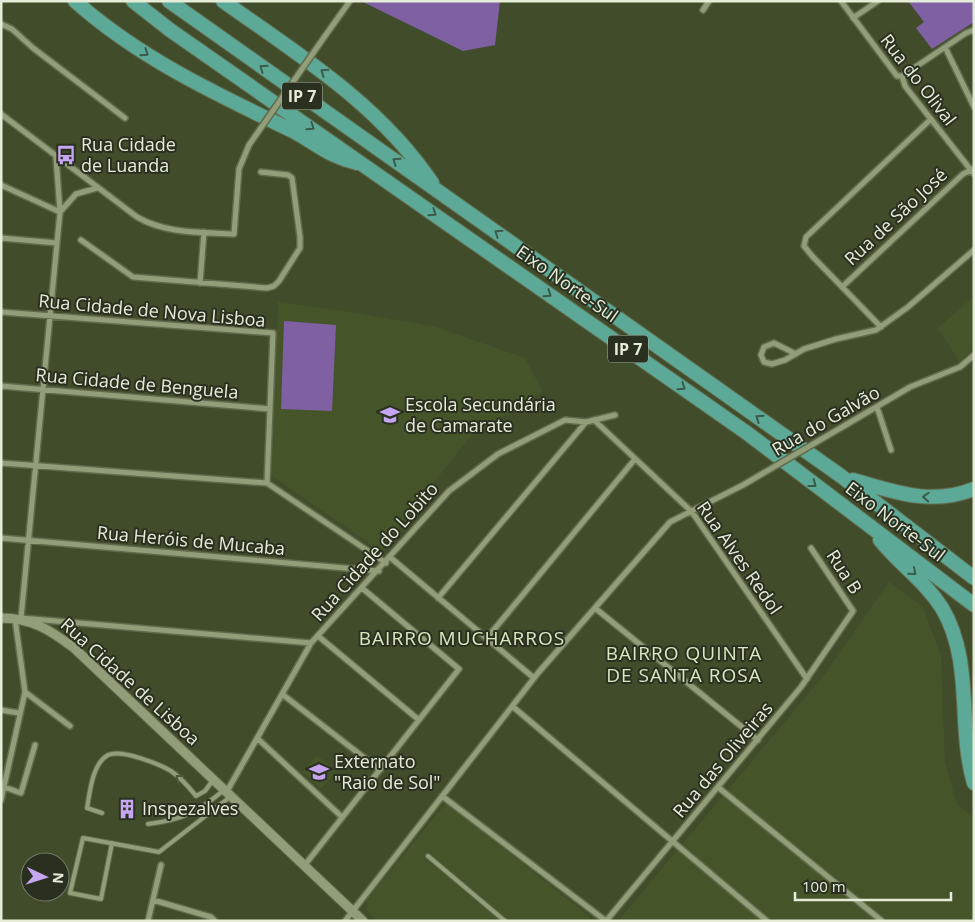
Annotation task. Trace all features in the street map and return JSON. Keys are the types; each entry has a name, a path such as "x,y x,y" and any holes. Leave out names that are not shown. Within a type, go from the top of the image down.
{"highway":[{"path":"75,1 105,25 168,69 298,134 336,158 365,165"},
{"name":"Eixo Norte-Sul","path":"133,1 170,30 739,428 974,605"},
{"name":"Eixo Norte-Sul","path":"169,1 841,476 974,578"},
{"path":"223,1 335,79 387,127 414,156 436,189"},
{"path":"841,476 887,490 927,499 961,494 974,489"},
{"path":"867,524 892,555 923,581 942,609 957,641 964,676 967,760 974,783"}],"street":[{"path":"1,114 56,158 147,223 169,230 234,234 239,168 249,145 350,1"},
{"path":"703,10 708,1"},
{"name":"Rua do Olival","path":"841,1 896,76 902,76 905,86 973,171"},
{"path":"853,18 878,1"},
{"path":"1,24 12,29 33,48 125,118"},
{"path":"902,76 966,33 974,30"},
{"path":"945,47 974,107"},
{"path":"881,327 804,246 806,237 931,119"},
{"path":"1,800 25,692 18,618 28,540 60,212 60,183 56,158"},
{"name":"Rua de São José","path":"842,287 963,174 973,171"},
{"path":"81,240 133,276 268,288 274,286 280,281 295,258 300,248 300,237 292,178 288,175 261,172"},
{"path":"1,186 60,212"},
{"path":"60,212 76,194 97,188"},
{"path":"200,283 204,232"},
{"path":"1,238 57,243"},
{"path":"796,354 774,343 764,347 760,355 764,362 772,364 836,339 876,330 908,307 974,250"},
{"name":"Rua Cidade de Nova Lisboa","path":"1,312 272,333 267,483"},
{"name":"Rua do Galvão","path":"344,921 534,678 670,522 743,485 910,387 960,367 974,355"},
{"name":"Rua Cidade de Benguela","path":"1,386 270,409"},
{"path":"877,406 891,450"},
{"name":"Rua Cidade do Lobito","path":"227,793 311,643 391,558 449,491 498,454 565,420 586,422 615,415"},
{"name":"Rua Alves Redol","path":"594,420 692,512 807,679"},
{"path":"438,598 586,422"},
{"path":"487,638 635,459"},
{"path":"1,463 267,483 386,563"},
{"name":"Rua Heróis de Mucaba","path":"1,538 379,570"},
{"name":"Rua B","path":"811,548 853,612"},
{"path":"391,558 534,678"},
{"path":"304,866 459,669 362,588"},
{"path":"595,608 758,740"},
{"name":"Rua das Oliveiras","path":"606,921 719,788 807,679 853,612"},
{"name":"Rua Cidade de Lisboa","path":"1,618 18,618 51,630 74,648 363,921"},
{"path":"18,618 311,643"},
{"path":"318,636 418,720"},
{"path":"25,692 70,726"},
{"path":"282,694 380,770"},
{"path":"512,706 767,921"},
{"path":"1,710 19,713"},
{"path":"257,738 342,817"},
{"path":"4,787 21,793 35,745"},
{"path":"719,788 882,921"},
{"path":"442,796 606,921"},
{"path":"148,921 161,866"},
{"path":"153,900 211,917 215,921"}],"lane":[{"path":"102,813 87,808 91,785 98,766 107,756 119,753 171,771 187,784 196,796 205,791 213,780"},
{"path":"148,824 163,822 201,809 227,793"},
{"path":"112,843 101,898 70,892 83,838 112,843 159,852 227,793"},
{"path":"428,856 505,921"}],"shaded area":[{"path":"361,1 500,1 495,45 463,51"},
{"path":"908,1 974,1 974,22 932,49 916,28 924,22"},
{"path":"974,296 974,348 959,362 937,329"},
{"name":"Escola Secundária de Camarate","path":"278,302 358,313 436,327 525,358 543,392 469,438 380,551 271,475"},
{"path":"284,321 336,325 332,411 281,409"},
{"path":"889,582 923,607 941,656 945,763 957,804 974,818 974,921 618,921 824,675"},
{"name":"Externato \"Raio de Sol\"","path":"317,755 336,771 321,789 302,772"},
{"path":"446,803 589,916 592,921 376,921 367,910 367,899"}],"place":[{"name":"Rua Cidade de Luanda","path":"66,155"},
{"name":"Escola Secundária de Camarate","path":"390,415"},
{"name":"Externato \"Raio de Sol\"","path":"319,772"},
{"name":"Inspezalves","path":"127,809"}],"district":[{"name":"BAIRRO MUCHARROS","path":"462,638"},
{"name":"BAIRRO QUINTA DE SANTA ROSA","path":"684,664"}]}
